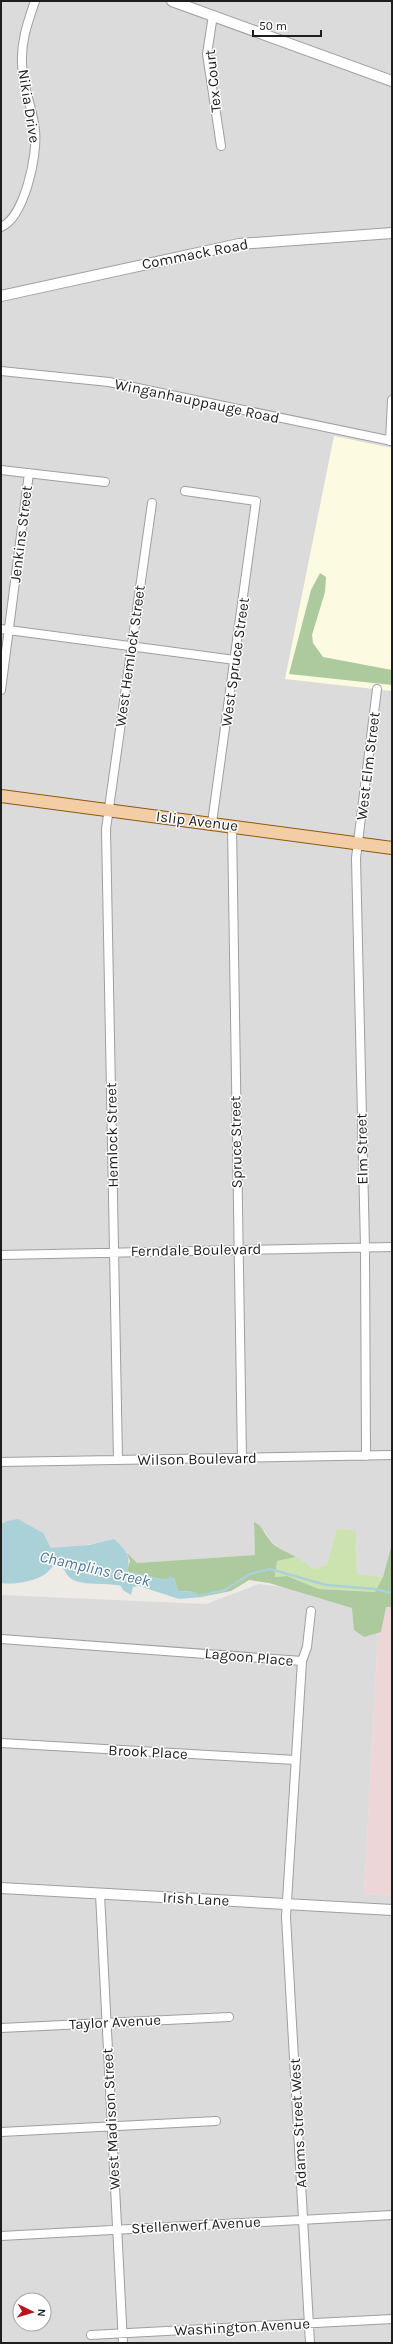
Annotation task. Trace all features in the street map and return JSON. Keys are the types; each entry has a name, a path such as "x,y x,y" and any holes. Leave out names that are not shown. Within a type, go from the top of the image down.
{"main road":[{"name":"Islip Avenue","path":"1,796 392,848"}],"street":[{"name":"Nikia Drive","path":"1,227 7,225 19,210 36,151 36,131 22,64 23,37 35,1"},
{"path":"172,1 392,81"},
{"name":"Tex Court","path":"213,15 207,54 221,146"},
{"name":"Commack Road","path":"1,296 239,244 392,233"},
{"name":"Winganhauppauge Road","path":"1,370 109,382 391,441"},
{"path":"391,441 392,400"},
{"path":"1,470 105,482"},
{"name":"Jenkins Street","path":"1,690 5,629 29,473"},
{"name":"West Spruce Street","path":"185,491 256,501 212,823"},
{"name":"West Hemlock Street","path":"109,810 152,503"},
{"path":"5,629 235,660"},
{"name":"West Elm Street","path":"358,843 377,690"},
{"name":"Hemlock Street","path":"109,810 106,829 118,1460"},
{"name":"Spruce Street","path":"232,826 242,1459"},
{"name":"Elm Street","path":"358,843 356,858 364,1247 366,1456"},
{"name":"Ferndale Boulevard","path":"1,1254 392,1247"},
{"name":"Wilson Boulevard","path":"1,1462 392,1456"},
{"path":"302,1661 307,1647 311,1611"},
{"name":"Lagoon Place","path":"1,1639 302,1661 287,1904"},
{"name":"Brook Place","path":"1,1743 295,1760"},
{"name":"Irish Lane","path":"1,1888 392,1910"},
{"name":"West Madison Street","path":"100,1894 123,2343"},
{"name":"Adams Street West","path":"287,1904 310,2343"},
{"name":"Taylor Avenue","path":"1,2028 229,2017"},
{"path":"1,2132 216,2121"},
{"name":"Stellenwerf Avenue","path":"1,2236 392,2215"},
{"name":"Washington Avenue","path":"91,2336 122,2333 392,2319"}],"shaded area":[{"path":"1,1 392,1 392,1543 383,1577 357,1574 356,1531 337,1528 328,1565 314,1569 280,1549 269,1539 264,1530 254,1523 256,1555 137,1563 98,1543 60,1549 1,1541"},
{"path":"334,436 392,448 392,691 285,679"},
{"path":"259,1584 380,1599 364,1894 392,1896 392,2343 1,2343 1,1595 206,1604"},
{"path":"380,1599 392,1600 392,1896 364,1894"}],"green space":[{"path":"320,573 326,577 325,592 312,635 313,643 323,657 392,670 392,685 289,674 311,590"},
{"path":"254,1522 261,1527 274,1545 296,1557 277,1561 275,1577 287,1576 319,1589 375,1592 383,1577 392,1543 392,1607 386,1607 381,1632 364,1637 354,1630 352,1608 269,1583 249,1580 231,1591 201,1597 194,1592 178,1591 174,1578 166,1580 129,1572 127,1570 130,1561 127,1553 137,1563 255,1555"},
{"path":"337,1528 356,1531 357,1574 383,1577 375,1592 319,1589 287,1576 275,1577 277,1561 296,1557 314,1569 327,1565"}],"water":[{"path":"18,1519 43,1533 51,1548 89,1545 114,1539 128,1556 127,1570 129,1572 166,1580 170,1576 174,1578 178,1591 194,1592 201,1597 179,1599 139,1586 133,1587 131,1595 123,1590 121,1586 86,1583 74,1580 69,1577 60,1564 54,1566 42,1576 32,1580 17,1583 1,1583 1,1525 7,1521"}],"waterway":[{"name":"Champlins Creek","path":"198,1596 225,1590 250,1574 270,1569 326,1585 375,1589 392,1593"}]}
